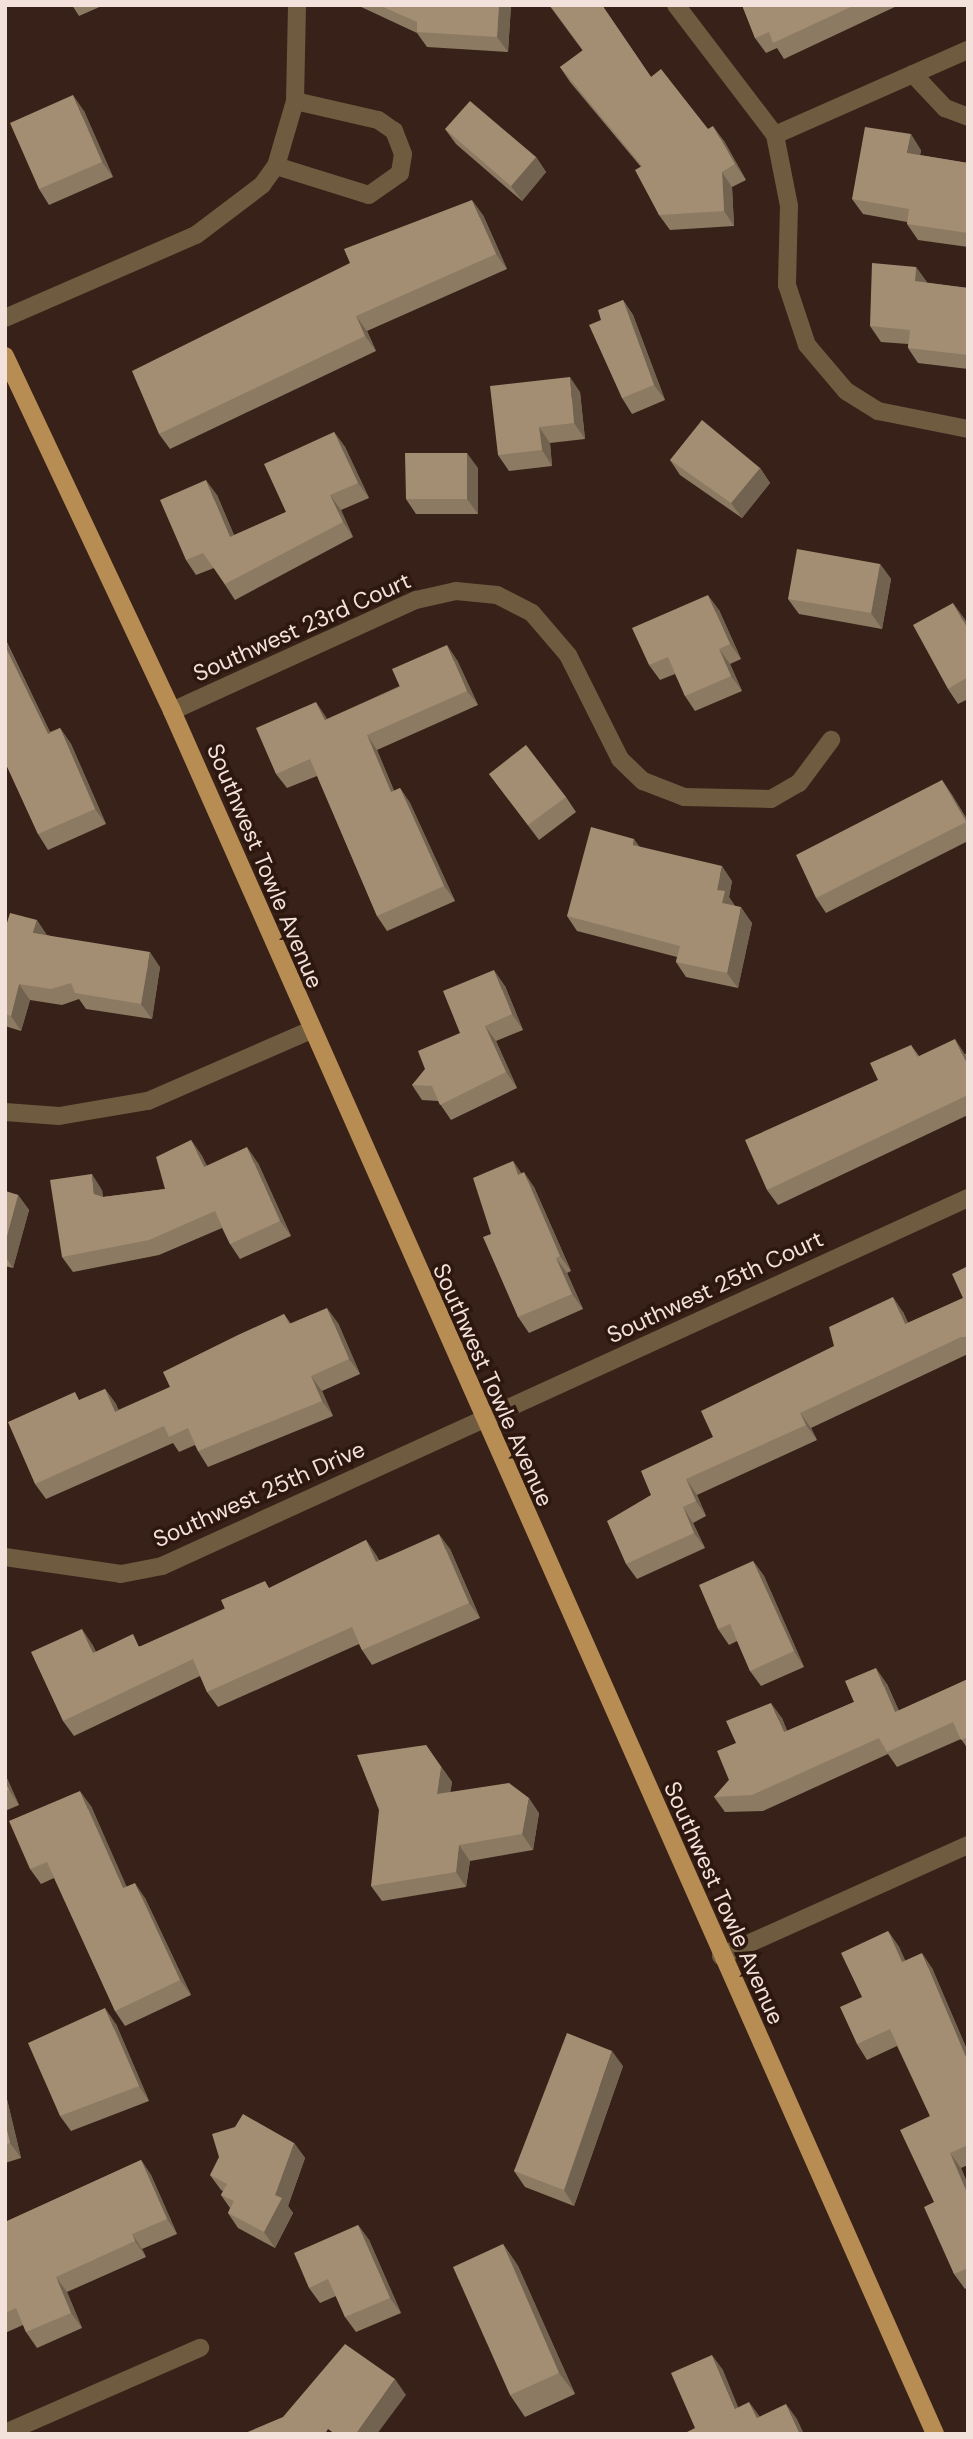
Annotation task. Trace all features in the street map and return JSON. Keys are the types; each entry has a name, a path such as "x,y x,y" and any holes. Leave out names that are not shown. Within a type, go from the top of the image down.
{"main road":[{"name":"Southwest Towle Avenue","path":"5,356 172,711 309,1031 935,2434"}],"street":[{"path":"5,318 196,235 235,211 276,166 295,101 298,5"},
{"path":"676,5 775,135 789,206 787,285 807,345 845,391 878,411 968,429"},
{"path":"775,135 968,50"},
{"path":"913,74 944,108 968,117"},
{"path":"276,166 369,195 400,173 403,154 394,131 378,120 295,101"},
{"name":"Southwest 23rd Court","path":"172,711 416,600 456,592 497,595 532,613 568,655 620,758 643,781 674,793 728,802 771,799 800,783 831,740"},
{"path":"5,1112 59,1116 148,1101 309,1031"},
{"name":"Southwest 25th Court","path":"482,1421 968,1198"},
{"name":"Southwest 25th Drive","path":"5,1557 121,1574 162,1566 482,1421"},
{"path":"720,1956 968,1845"},
{"path":"5,2433 200,2348"}],"building":[{"path":"379,5 499,5 497,37 417,32 417,22"},
{"path":"550,5 602,5 651,77 661,69 708,129 713,126 735,164 722,172 724,211 659,215 635,170 642,166 560,67 583,50"},
{"path":"742,5 855,5 773,43 769,32 755,38"},
{"path":"73,95 102,162 39,189 10,123"},
{"path":"470,101 536,157 511,186 445,129"},
{"path":"865,127 911,134 907,153 968,163 968,233 907,224 909,209 852,199"},
{"path":"472,200 496,254 356,316 365,336 159,434 132,371 350,263 344,249"},
{"path":"872,263 916,267 915,281 968,288 968,355 908,348 910,330 870,326"},
{"path":"623,300 654,385 622,398 589,325 601,320 598,310"},
{"path":"570,377 574,423 539,427 542,450 498,455 490,386"},
{"path":"702,420 760,468 731,503 670,460"},
{"path":"334,432 358,483 330,495 343,522 225,584 203,553 186,560 160,500 206,480 230,537 286,512 264,464"},
{"path":"405,453 467,453 467,499 406,499"},
{"path":"797,549 880,564 871,613 788,599"},
{"path":"708,595 730,644 719,649 731,676 685,696 668,657 649,665 632,628"},
{"path":"953,603 968,629 968,677 948,689 913,625"},
{"path":"447,645 467,691 367,735 391,792 400,788 444,886 377,916 310,759 276,774 256,728 316,702 325,720 400,687 392,669"},
{"path":"5,646 48,734 60,728 95,809 38,834 5,762"},
{"path":"526,745 566,797 528,825 489,774"},
{"path":"942,780 966,822 816,898 796,855"},
{"path":"591,827 634,839 633,845 722,866 717,890 725,891 722,903 741,907 727,973 676,962 680,946 567,916"},
{"path":"10,913 37,920 33,933 150,952 141,1004 75,993 71,983 51,989 19,984 11,1016 5,1014 5,926"},
{"path":"494,970 512,1014 485,1026 506,1072 440,1105 432,1086 412,1085 425,1069 418,1051 460,1033 443,991"},
{"path":"955,1039 968,1066 968,1095 767,1190 745,1140 878,1080 870,1063 911,1045 917,1057"},
{"path":"191,1140 204,1167 247,1147 280,1221 230,1244 215,1211 149,1240 62,1257 50,1180 92,1174 94,1194 103,1197 165,1189 156,1157"},
{"path":"513,1161 518,1175 524,1172 560,1256 556,1258 572,1294 518,1317 483,1237 491,1234 473,1178"},
{"path":"5,1191 18,1195 5,1243"},
{"path":"968,1266 968,1337 961,1337 800,1413 806,1425 686,1479 696,1501 683,1507 694,1533 626,1564 607,1521 651,1495 641,1471 713,1437 701,1411 834,1346 829,1327 893,1297 905,1324 963,1298 952,1274"},
{"path":"327,1308 349,1359 311,1376 322,1401 198,1451 188,1428 169,1437 164,1426 35,1484 8,1422 75,1392 79,1400 105,1389 115,1412 170,1387 163,1372 238,1335 284,1314 289,1324"},
{"path":"439,1534 469,1603 362,1650 352,1627 207,1692 193,1659 63,1721 31,1652 82,1629 93,1653 133,1634 139,1647 225,1609 221,1600 265,1581 269,1588 366,1540 376,1562"},
{"path":"753,1561 794,1651 750,1671 730,1624 718,1629 699,1585"},
{"path":"876,1668 895,1712 968,1679 968,1737 961,1740 953,1722 887,1752 879,1738 752,1795 714,1797 729,1780 717,1751 736,1743 726,1721 771,1703 784,1732 854,1702 845,1681"},
{"path":"426,1745 441,1767 437,1794 509,1783 529,1798 522,1834 459,1845 456,1872 371,1886 379,1810 357,1755"},
{"path":"80,1791 123,1888 135,1883 180,1980 115,2011 47,1862 30,1869 9,1821"},
{"path":"888,1931 902,1962 922,1953 968,2062 968,2145 950,2153 968,2195 968,2268 954,2274 924,2207 934,2202 900,2130 930,2116 890,2029 857,2044 840,2007 862,1997 841,1953"},
{"path":"105,2008 139,2086 60,2116 28,2043"},
{"path":"567,2033 612,2051 564,2190 514,2171"},
{"path":"243,2114 294,2143 275,2195 282,2198 264,2232 228,2213 234,2201 221,2195 227,2184 210,2175 219,2157 212,2134 235,2127"},
{"path":"5,2122 10,2143 5,2144"},
{"path":"141,2160 167,2219 132,2234 135,2241 56,2277 71,2313 26,2332 16,2308 5,2313 5,2222"},
{"path":"358,2225 390,2298 345,2317 328,2279 309,2288 294,2253"},
{"path":"503,2244 559,2373 510,2395 453,2267"},
{"path":"345,2344 395,2379 356,2434 335,2434 328,2429 325,2434 243,2434 283,2417"},
{"path":"712,2355 735,2409 749,2402 757,2418 786,2404 800,2434 683,2434 695,2428 671,2373"}]}
